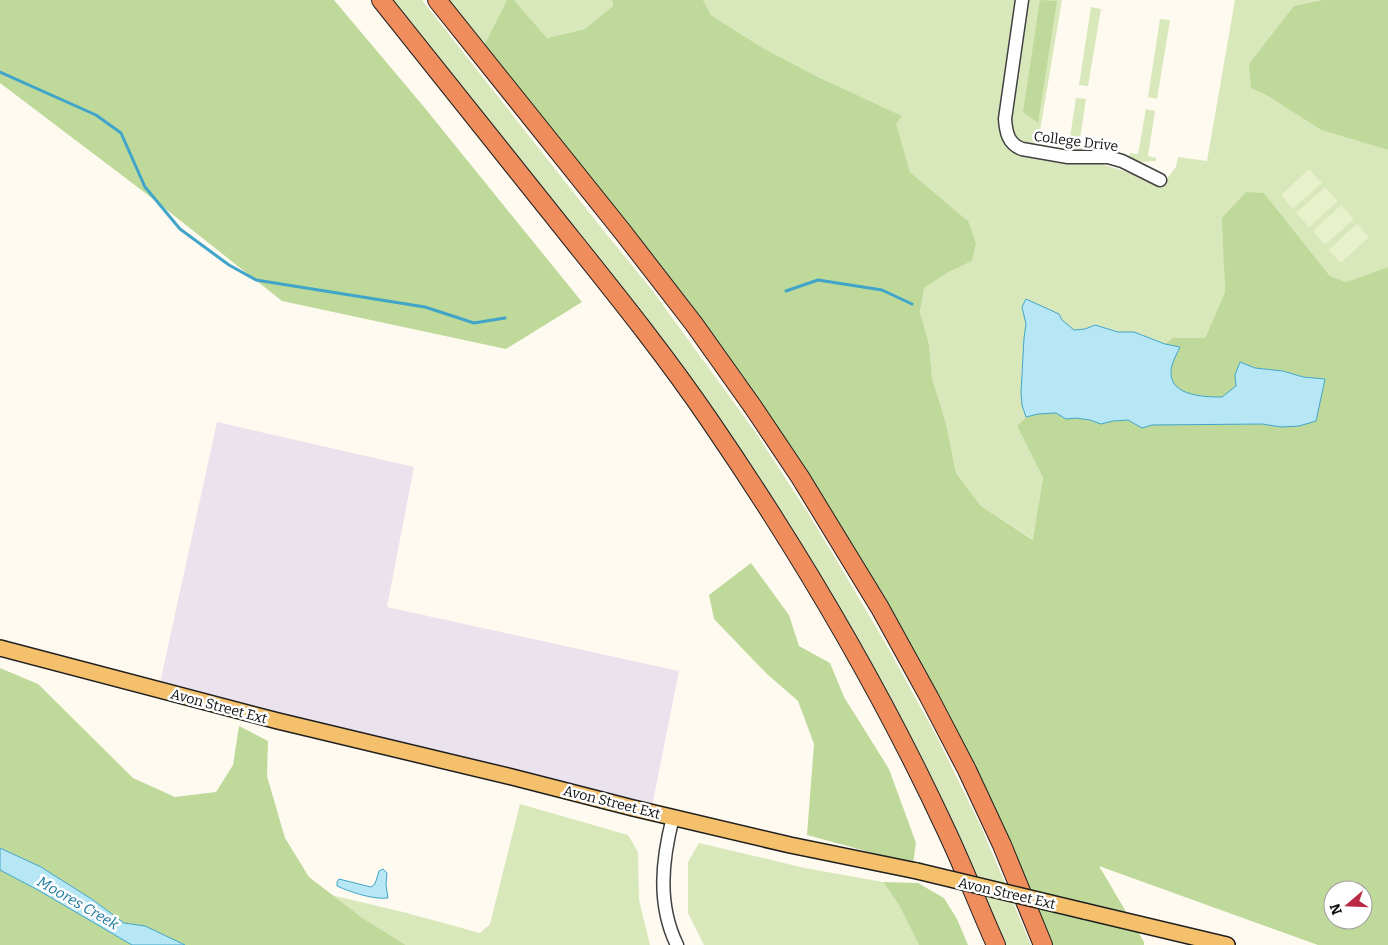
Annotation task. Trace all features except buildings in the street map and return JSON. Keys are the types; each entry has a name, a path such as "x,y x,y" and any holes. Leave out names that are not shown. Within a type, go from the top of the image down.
{"highway":[{"path":"381,0 660,351 768,509 842,631 901,738 946,831 996,945"},
{"path":"437,0 694,324 800,477 880,608 929,697 967,770 1002,845 1044,945"}],"main road":[{"name":"Avon Street Ext","path":"0,648 278,722 790,845 917,872 1227,945"}],"street":[{"name":"College Drive","path":"1022,0 1005,119 1008,136 1012,143 1022,149 1068,157 1108,157 1122,161 1160,180"},
{"path":"673,817 664,862 663,891 668,924 677,945"}],"shaded area":[{"path":"217,422 414,467 387,607 679,671 651,812 158,692"}],"green space":[{"path":"0,0 334,0 424,107 582,302 506,349 282,301 148,195 0,83"},
{"path":"387,0 422,0 652,290 756,433 846,576 937,737 982,829 1031,945 1002,945 745,464"},
{"path":"437,0 507,0 480,53"},
{"path":"507,0 514,0 547,38 585,29 613,6 612,0 703,0 711,15 763,48 818,77 902,116 896,124 910,172 968,221 976,243 972,261 949,272 924,288 920,312 929,344 932,378 946,423 956,473 981,506 1033,540 1043,478 1017,426 1026,417 1056,413 1066,419 1090,420 1101,424 1128,420 1142,428 1152,425 1262,424 1281,427 1316,421 1325,379 1255,368 1240,363 1235,375 1236,386 1222,397 1214,397 1187,393 1179,389 1171,375 1175,356 1180,347 1165,344 1173,338 1205,338 1225,292 1222,218 1246,192 1264,193 1330,276 1346,282 1388,267 1388,945 1318,945 1099,866 1144,945 1043,945 1002,845 800,477 480,53"},
{"path":"514,0 612,0 613,6 585,29 547,38"},
{"path":"703,0 1062,0 1038,143 1163,184 1176,167 1178,157 1207,161 1235,0 1322,0 1294,6 1251,87 1321,130 1388,150 1388,267 1346,282 1330,276 1264,193 1224,268 1225,292 1205,338 1173,338 1165,344 1134,332 1118,332 1095,325 1085,329 1074,330 1046,309 1026,299 1022,307 1026,324 1021,376 1022,405 1026,417 1017,426 1043,478 1034,540 981,506 956,473 946,423 932,378 929,344 920,312 924,288 949,272 972,261 968,221 910,172 895,124 901,116 818,77 763,48 711,15"},
{"path":"1040,0 1057,1 1038,123 1023,112"},
{"path":"1322,0 1388,0 1388,150 1321,130 1266,95 1251,88 1249,64 1294,6"},
{"path":"1091,7 1101,9 1088,86 1079,85"},
{"path":"1160,19 1170,20 1157,99 1148,97"},
{"path":"1076,98 1086,99 1079,145 1086,147 1085,151 1072,150 1060,146 1061,142 1069,144"},
{"path":"1146,109 1155,111 1148,156 1156,158 1156,161 1140,162 1129,157 1130,153 1138,154"},
{"path":"1309,169 1322,183 1293,209 1281,195"},
{"path":"1325,187 1338,201 1309,227 1296,213"},
{"path":"1341,205 1354,219 1325,245 1313,231"},
{"path":"1357,224 1369,237 1341,263 1328,250"},
{"path":"751,563 789,615 799,646 830,663 844,697 889,769 916,843 913,864 807,835 814,744 798,701 767,674 714,619 709,595"},
{"path":"0,668 38,684 133,778 175,797 216,792 233,765 239,726 268,741 267,776 285,838 309,877 361,917 406,945 185,945 145,926 124,923 93,900 41,867 0,848"},
{"path":"520,804 628,835 638,852 639,900 650,945 406,945 361,917 331,895 480,933 490,924"},
{"path":"699,843 805,868 883,882 899,905 919,945 704,945 688,913 688,862"},
{"path":"0,870 38,890 132,945 0,945"},
{"path":"883,882 918,883 944,898 957,919 968,945 919,945 899,905"}],"water":[{"path":"1026,299 1059,314 1062,320 1074,330 1085,329 1095,325 1118,332 1134,332 1165,344 1180,347 1172,365 1171,375 1179,389 1187,393 1222,397 1236,386 1235,375 1240,362 1255,368 1325,379 1316,421 1299,426 1281,427 1262,424 1152,425 1142,428 1128,420 1101,424 1076,418 1066,419 1056,413 1026,417 1022,405 1021,392 1026,324 1022,307"},
{"name":"Moores Creek","path":"0,848 41,867 93,900 124,923 145,926 185,945 132,945 0,870"},
{"path":"383,869 387,873 388,898 369,897 337,886 339,879 371,887 375,884 379,871"}],"waterway":[{"path":"0,72 96,115 121,133 145,187 180,229 229,265 256,280 425,307 474,323 505,318"},
{"path":"786,291 818,280 882,290 912,304"}]}
